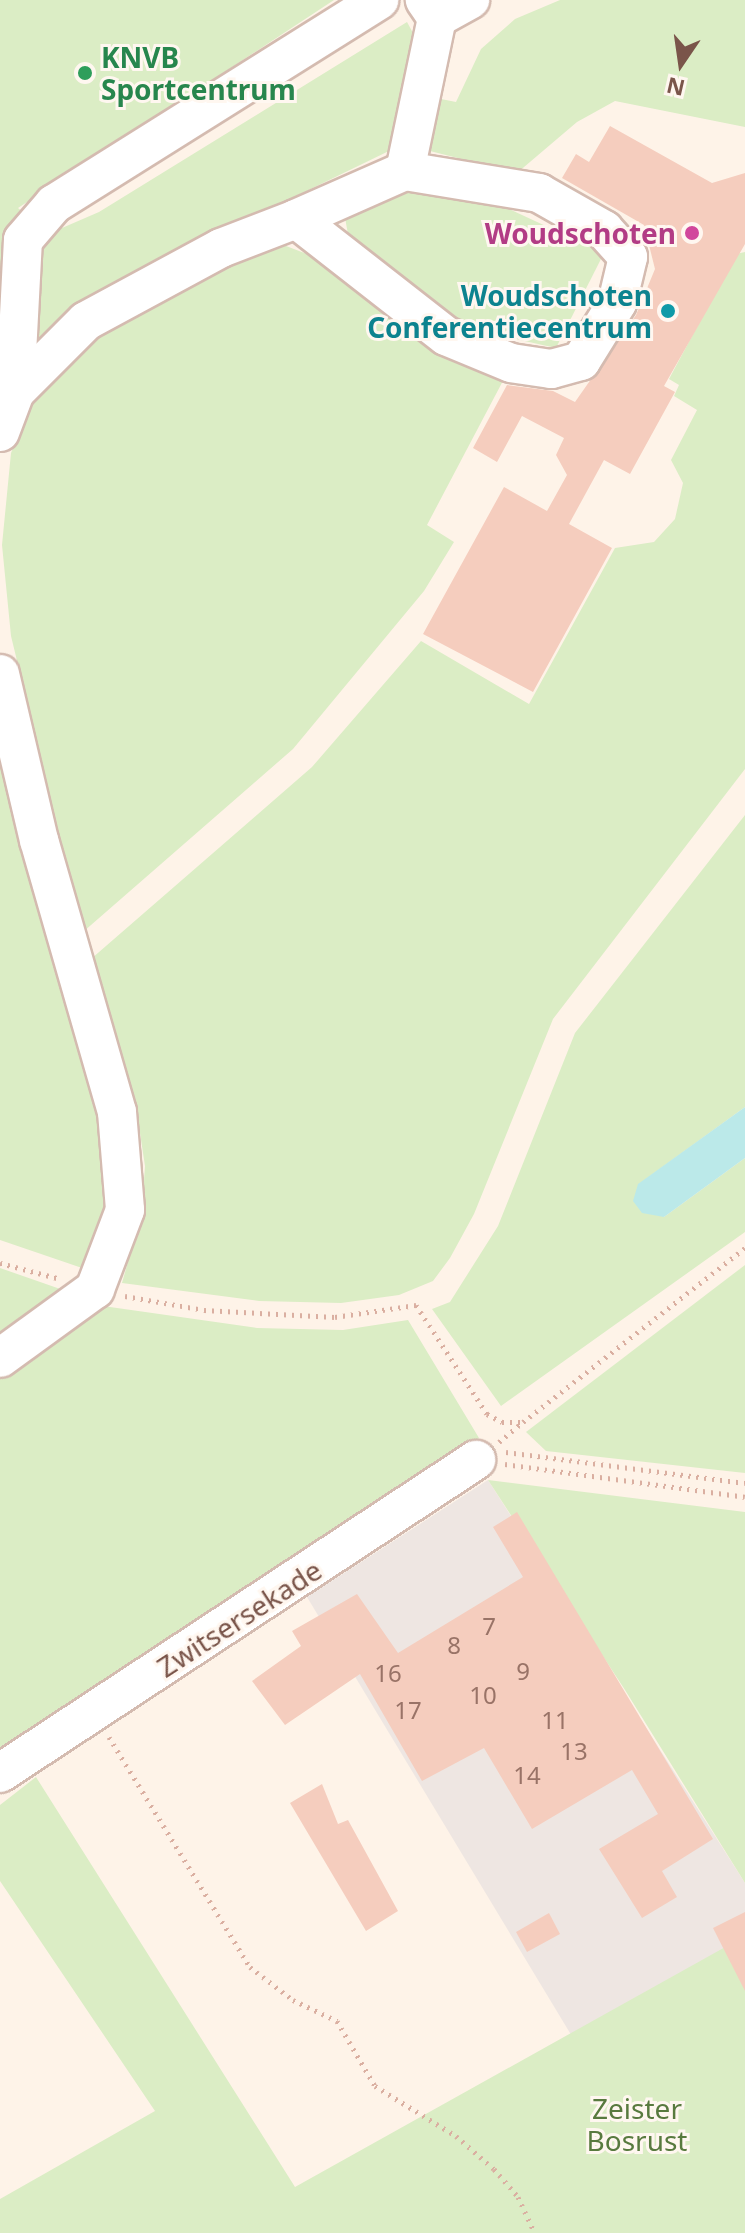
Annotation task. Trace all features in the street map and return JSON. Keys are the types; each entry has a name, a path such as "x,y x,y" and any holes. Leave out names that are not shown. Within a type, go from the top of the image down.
{"street":[{"path":"0,432 15,392 23,240 54,204 379,0"},
{"path":"405,171 431,9 470,0"},
{"path":"15,392 86,321 221,248 405,171 539,193 612,239 628,257 617,303 581,361 551,369 511,363 446,336 296,219"},
{"path":"0,674 39,840 117,1112 125,1210 95,1289 0,1358"},
{"name":"Zwitsersekade","path":"0,1773 476,1460"}],"path":[{"path":"745,1248 489,1450 745,1483"},
{"path":"0,1263 95,1289 204,1310 335,1317 416,1305 487,1414 502,1422 523,1422"},
{"path":"476,1460 745,1497"},
{"path":"93,1713 250,1967 293,2000 337,2021 375,2086 456,2136 494,2169 518,2197 535,2233"}],"shaded area":[{"path":"488,1480 745,1883 745,1936 573,2038 307,1597"}],"green space":[{"path":"0,0 334,0 18,208 40,226 62,228 99,212 407,22 418,42 391,150 88,297 30,351 0,389"},
{"path":"560,0 745,0 745,127 615,101 577,122 517,173 426,150 436,98 456,102 481,49 515,19"},
{"path":"435,188 505,207 604,253 556,348 480,331 434,308 349,240 344,212 389,195"},
{"path":"273,241 320,259 427,341 505,377 427,525 454,542 424,591 293,749 83,932 11,636 2,545 11,453 30,407 91,339"},
{"path":"745,252 745,769 553,1019 474,1214 450,1258 433,1281 399,1295 341,1303 259,1301 122,1283 142,1212 145,1166 138,1120 91,959 312,767 421,641 529,704 615,548 654,542 675,519 683,483 671,460 697,410 674,396 679,385 669,379 736,254"},
{"path":"0,753 105,1147 109,1190 102,1231 85,1269 0,1240"},
{"path":"745,815 745,1107 639,1184 664,1217 745,1158 745,1232 501,1406 432,1309 450,1302 498,1226 575,1033"},
{"path":"745,1265 745,1473 546,1451 526,1432"},
{"path":"0,1268 66,1291 0,1343"},
{"path":"103,1306 257,1328 343,1330 408,1320 479,1438 0,1751 0,1375"},
{"path":"488,1480 745,1512 745,1883 625,1690"},
{"name":"Zeister Bosrust","path":"36,1777 295,2187 745,1936 745,2233 0,2233 0,2199 155,2111 0,1881 0,1805"}],"water":[{"path":"745,1107 745,1158 664,1217 642,1213 633,1201 638,1184"}],"building":[{"path":"610,126 712,183 745,173 745,244 664,386 675,392 630,474 604,460 569,524 612,548 533,692 423,634 504,487 547,511 567,475 556,455 564,438 522,416 497,462 473,448 507,385 553,391 575,402 636,315 655,269 644,225 562,178 576,154 589,162"},
{"path":"517,1512 713,1839 662,1871 677,1897 642,1918 599,1849 658,1814 632,1770 532,1829 484,1748 422,1781 360,1674 285,1725 252,1681 301,1646 292,1631 357,1594 398,1653 523,1577 493,1527"},
{"path":"322,1784 338,1824 348,1820 398,1911 366,1931 290,1803"},
{"path":"745,1912 745,1991 713,1928"},
{"path":"549,1913 560,1934 527,1952 516,1932"}],"place":[{"name":"KNVB Sportcentrum","path":"85,73"},
{"name":"Woudschoten","path":"692,233"},
{"name":"Woudschoten Conferentiecentrum","path":"668,311"}]}
